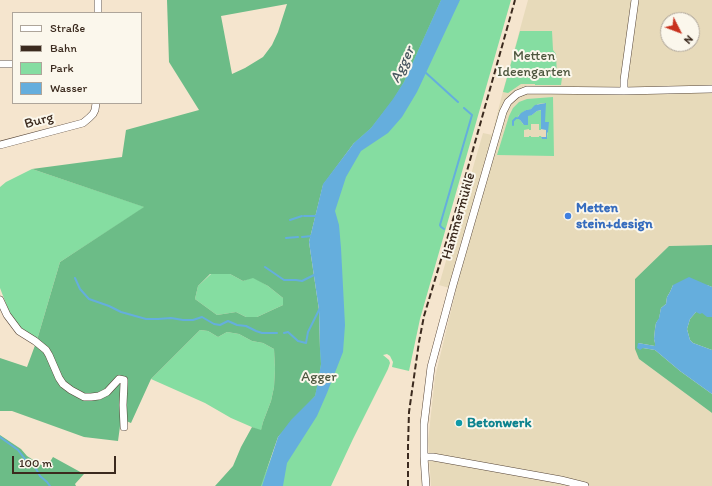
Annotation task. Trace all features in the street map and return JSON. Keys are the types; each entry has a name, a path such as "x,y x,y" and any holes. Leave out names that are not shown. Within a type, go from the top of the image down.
{"street":[{"path":"98,0 98,12"},
{"path":"624,91 624,80 635,0"},
{"path":"0,64 12,64"},
{"name":"Hammermühle","path":"426,486 424,424 431,367 503,112 508,102 517,94 527,90 624,91 712,89"},
{"name":"Burg","path":"0,145 83,123 93,114 96,104"},
{"path":"0,300 7,315 18,331 36,340 46,350 59,378 63,384 71,390 84,397 99,396 107,392 120,379 124,380 124,427"},
{"path":"424,458 432,457 561,480 585,486"}],"shaded area":[{"path":"528,0 712,0 712,245 669,246 635,279 635,321 639,359 712,413 712,486 431,486 428,441 435,377 456,290 439,285 483,133 492,135"}],"green space":[{"path":"167,0 441,0 404,82 393,100 371,128 354,143 323,185 309,242 319,310 321,364 317,387 315,396 278,437 261,486 215,486 233,466 252,427 261,430 274,387 274,349 263,343 252,341 239,334 227,332 218,337 208,331 200,330 151,379 131,423 121,419 118,441 84,437 12,411 0,411 0,358 27,367 37,340 60,262 144,207 32,169 122,157 126,130 199,110 169,62","holes":["287,4 278,32 272,45 263,57 232,74 221,16","210,274 230,274 243,281 253,278 268,286 283,298 283,305 257,317 246,317 236,312 217,315 195,299 198,286"]},
{"path":"428,0 511,0 420,319 409,371 392,367 393,362 390,356 387,354 383,355 389,360 390,363 388,369 331,486 260,486 317,345 320,350 327,324 315,218"},
{"name":"Metten Ideengarten","path":"520,31 552,31 553,50 556,54 557,77 562,78 561,85 521,84 508,93 503,92"},
{"name":"Metten Ideengarten","path":"553,97 554,156 497,155 509,116 513,108 519,102 527,99","holes":["545,103 545,122 548,122 547,139 542,139 541,136 524,137 524,130 531,130 531,124 539,124 539,130 541,130 542,110 537,111 532,115 528,115 526,125 518,119 518,116 538,104"]},
{"path":"32,169 145,207 60,262 37,340 20,328 10,314 0,288 0,187 6,182"},
{"path":"712,245 712,287 707,285 673,285 667,297 666,304 661,308 659,319 656,323 654,339 655,346 638,343 643,348 655,350 680,371 712,394 712,413 639,359 635,349 635,279 669,246"},
{"path":"211,274 230,274 243,281 253,277 268,286 283,298 283,305 257,317 246,317 236,312 217,315 195,299 198,286"},
{"path":"696,312 702,312 712,317 712,350 693,343 690,340 687,329 690,319"},
{"path":"200,330 208,331 218,337 227,332 239,334 252,341 263,343 274,349 274,387 261,431 231,418 205,403 151,379"},
{"path":"0,435 21,449 27,456 46,468 53,457 84,474 75,484 76,486 0,486"}],"water":[{"name":"Agger","path":"441,0 460,0 417,92 402,117 388,133 361,151 346,177 335,211 339,225 341,248 345,325 343,352 317,416 287,463 283,486 262,486 278,437 291,420 315,396 317,387 321,364 319,310 309,242 323,184 354,143 371,128 404,82"},
{"path":"546,103 545,122 549,122 548,132 547,139 542,139 541,137 546,137 546,130 541,129 541,110 528,116 528,125 524,125 516,118 521,113 531,109 535,105"},
{"path":"689,277 712,287 712,317 707,317 702,313 700,314 696,312 690,319 687,329 690,340 693,343 712,350 712,394 680,371 655,350 643,348 640,350 637,348 638,343 655,346 655,329 661,308 666,304 667,297 673,285"}],"waterway":[{"path":"425,72 458,102"},
{"path":"444,229 440,225 472,115 464,108"},
{"path":"513,125 513,121 516,118"},
{"path":"290,220 302,216"},
{"path":"304,216 317,216"},
{"path":"302,237 312,236"},
{"path":"286,238 298,237"},
{"path":"265,267 284,280 302,281 316,274"},
{"path":"75,278 80,289 89,299 121,312 146,319 171,318 193,320 202,317 214,324 220,325 228,321 237,325 246,326 262,333 277,333"},
{"path":"284,333 288,332 298,341 306,343 308,332 320,308"},
{"path":"0,437 18,450 25,459 35,467 40,476 50,486"}],"railway":[{"path":"408,486 409,412 424,316 458,203 515,0"}],"place":[{"name":"Metten stein+design","path":"568,216"},
{"name":"Betonwerk","path":"459,423"}]}
